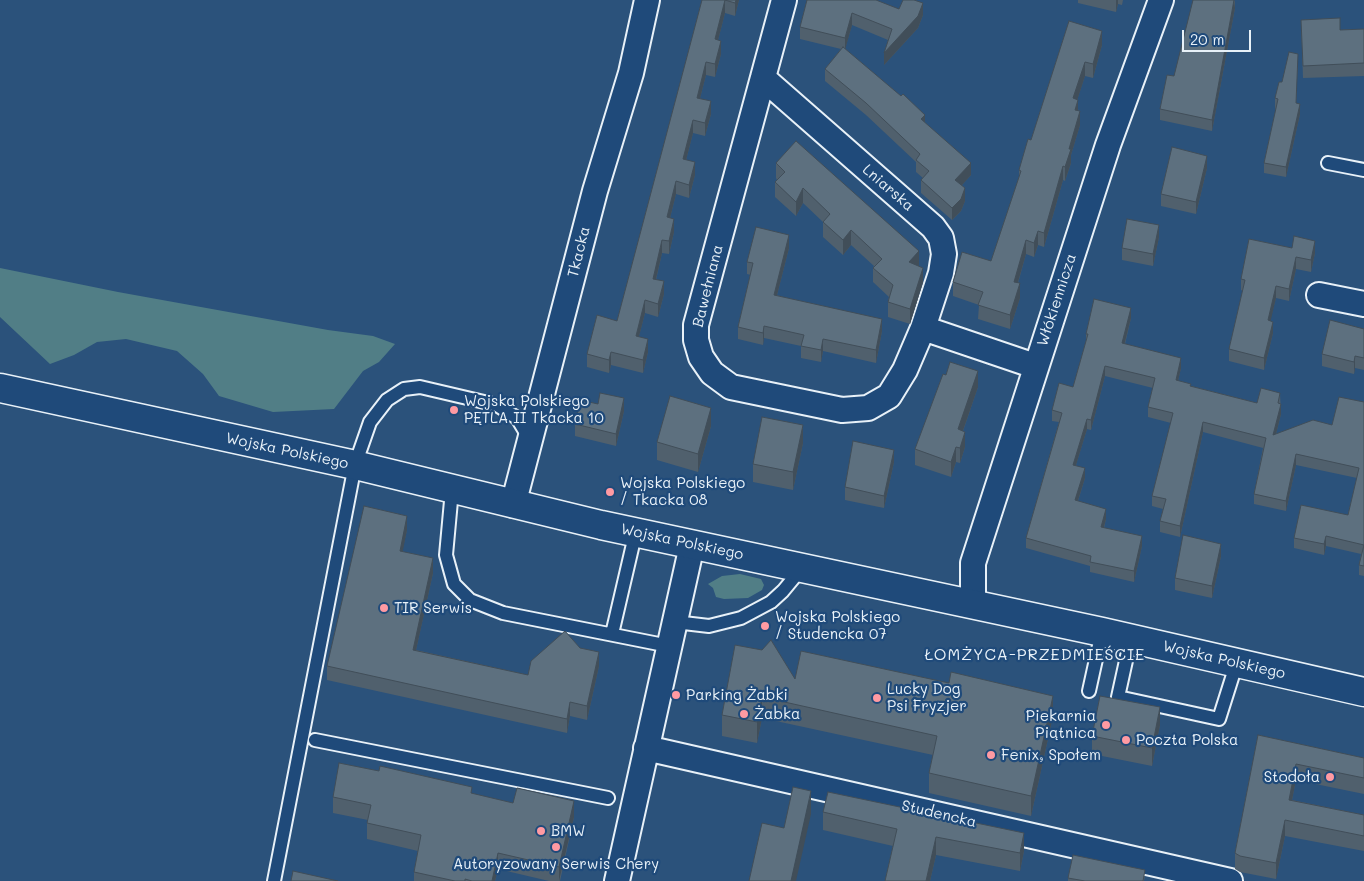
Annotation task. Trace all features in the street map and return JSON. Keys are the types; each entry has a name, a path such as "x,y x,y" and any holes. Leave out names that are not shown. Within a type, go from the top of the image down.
{"main road":[{"name":"Wojska Polskiego","path":"0,388 355,466 513,505 1131,638 1364,692"}],"street":[{"name":"Tkacka","path":"513,505 595,191 631,72 647,0"},
{"name":"Bawełniana","path":"784,0 696,325 696,340 701,357 712,373 731,387 828,407 857,410 878,403 888,396 905,370 923,328"},
{"name":"Włókiennicza","path":"972,604 974,563 1035,366 1108,145 1161,0"},
{"name":"Lniarska","path":"763,78 937,232 943,247 943,261 923,328"},
{"path":"1319,295 1364,304"},
{"path":"923,328 1035,366"},
{"path":"617,881 692,544"},
{"name":"Studencka","path":"646,748 1230,881"}],"lane":[{"path":"1328,163 1364,170"},
{"path":"274,881 355,466 370,422 387,400 404,389 420,387 497,405 518,418 524,425 531,442"},
{"path":"452,490 446,555 448,569 460,592 476,603 503,613 669,646"},
{"path":"612,634 636,531"},
{"path":"674,622 709,626 741,618 764,607 775,598 802,568"},
{"path":"1089,691 1102,632"},
{"path":"1131,638 1118,698 1219,719 1237,662"},
{"path":"315,740 608,798"}],"green space":[{"path":"0,268 118,292 328,330 373,336 395,344 379,362 363,371 334,409 273,412 219,396 203,374 177,351 126,339 97,342 74,355 50,364 0,317"},
{"path":"740,574 761,579 764,585 762,590 748,598 724,599 716,597 713,588 708,584 722,576"}],"building":[{"path":"702,0 725,0 715,39 721,41 715,64 706,62 697,98 711,101 705,123 693,120 683,159 695,162 689,185 676,181 667,217 674,219 669,241 662,240 653,279 664,281 658,304 645,300 636,336 648,339 643,360 611,352 609,360 587,354 597,315 617,321"},
{"path":"725,0 736,0 735,3"},
{"path":"807,0 876,0 899,9 903,0 914,0 923,3 918,16 884,53 892,29 852,13 845,38 800,27"},
{"path":"1193,0 1234,0 1212,120 1160,109 1167,75 1174,76"},
{"path":"1340,18 1340,30 1364,29 1364,63 1303,66 1301,20"},
{"path":"1069,21 1102,31 1093,64 1085,62 1073,98 1078,100 1075,110 1080,111 1069,149 1071,149 1065,167 1063,166 1044,233 1038,231 1034,243 1026,240 1014,282 1020,283 1010,315 978,305 983,292 953,282 962,252 991,261 1021,171 1019,170 1028,139 1031,140"},
{"path":"843,47 901,96 903,94 925,115 921,119 971,163 955,180 965,188 961,199 952,208 921,180 929,171 916,160 920,154 866,103 825,69"},
{"path":"1289,52 1298,54 1296,103 1300,104 1286,167 1264,163 1278,99 1275,98 1279,82 1282,82"},
{"path":"796,141 919,251 909,262 923,268 910,309 888,302 893,285 873,268 882,259 851,230 843,240 823,222 830,214 803,188 796,202 775,182 785,172 776,163"},
{"path":"1172,147 1207,156 1196,202 1161,194"},
{"path":"1127,219 1159,225 1153,254 1122,248"},
{"path":"756,227 789,235 774,295 882,319 876,350 823,339 821,350 801,346 804,335 764,326 763,333 738,327 753,263 747,262"},
{"path":"1294,236 1315,241 1311,260 1296,257 1289,289 1276,286 1268,320 1273,322 1264,358 1229,349 1245,280 1241,279 1249,239 1292,248"},
{"path":"1094,299 1131,308 1122,343 1181,358 1176,380 1191,384 1190,386 1257,403 1261,388 1280,393 1278,403 1281,404 1273,435 1313,420 1332,425 1339,397 1364,402 1364,545 1326,536 1324,544 1294,538 1301,505 1348,515 1359,468 1296,454 1286,501 1254,494 1266,438 1203,422 1180,526 1160,521 1166,499 1152,496 1173,413 1148,407 1155,378 1105,366 1091,420 1087,419 1073,465 1085,468 1075,500 1106,509 1101,527 1142,536 1134,571 1090,562 1091,556 1026,538 1062,413 1052,410 1059,383 1073,387 1088,334 1086,334"},
{"path":"1330,320 1364,329 1364,358 1355,356 1354,362 1322,354"},
{"path":"950,362 978,371 958,429 965,432 960,448 956,447 951,462 915,449 943,374 946,375"},
{"path":"600,393 624,398 616,434 575,424 580,400 598,404"},
{"path":"670,396 711,408 698,454 657,442"},
{"path":"762,417 803,425 793,472 753,464"},
{"path":"853,441 894,450 884,496 845,487"},
{"path":"364,506 407,516 400,551 433,558 413,650 528,675 531,661 565,631 580,648 599,652 587,706 570,702 567,719 327,666"},
{"path":"1183,535 1221,544 1212,586 1175,578"},
{"path":"1364,545 1364,566 1359,565"},
{"path":"771,640 795,679 801,651 949,683 951,672 1053,696 1031,796 929,773 937,736 762,697 757,722 722,715 735,645 762,650"},
{"path":"1100,696 1160,707 1152,748 1092,736"},
{"path":"1258,735 1364,758 1364,778 1296,764 1289,800 1364,815 1364,836 1285,820 1276,863 1240,856 1235,853"},
{"path":"339,763 379,771 380,766 472,787 471,793 513,803 517,788 574,801 559,867 498,853 492,881 465,879 465,881 455,881 414,872 421,835 367,823 371,805 333,797"},
{"path":"793,787 811,791 791,881 749,881 762,823 784,828"},
{"path":"828,792 1024,833 1020,853 936,837 926,881 885,881 897,829 823,812"},
{"path":"1073,855 1145,870 1143,881 1085,881 1068,878"},
{"path":"293,871 338,881 291,881"}],"place":[{"name":"Wojska Polskiego PĘTLA II Tkacka 10","path":"454,410"},
{"name":"Wojska Polskiego / Tkacka 08","path":"610,492"},
{"name":"TIR Serwis","path":"384,608"},
{"name":"Wojska Polskiego / Studencka 07","path":"765,626"},
{"name":"Parking Żabki","path":"676,695"},
{"name":"Lucky Dog Psi Fryzjer","path":"877,698"},
{"name":"Żabka","path":"744,714"},
{"name":"Piekarnia Piątnica","path":"1106,725"},
{"name":"Poczta Polska","path":"1126,740"},
{"name":"Fenix, Społem","path":"991,755"},
{"name":"Stodoła","path":"1330,777"},
{"name":"BMW","path":"541,831"},
{"name":"Autoryzowany Serwis Chery","path":"556,847"}],"district":[{"name":"ŁOMŻYCA-PRZEDMIEŚCIE","path":"1035,655"}]}
